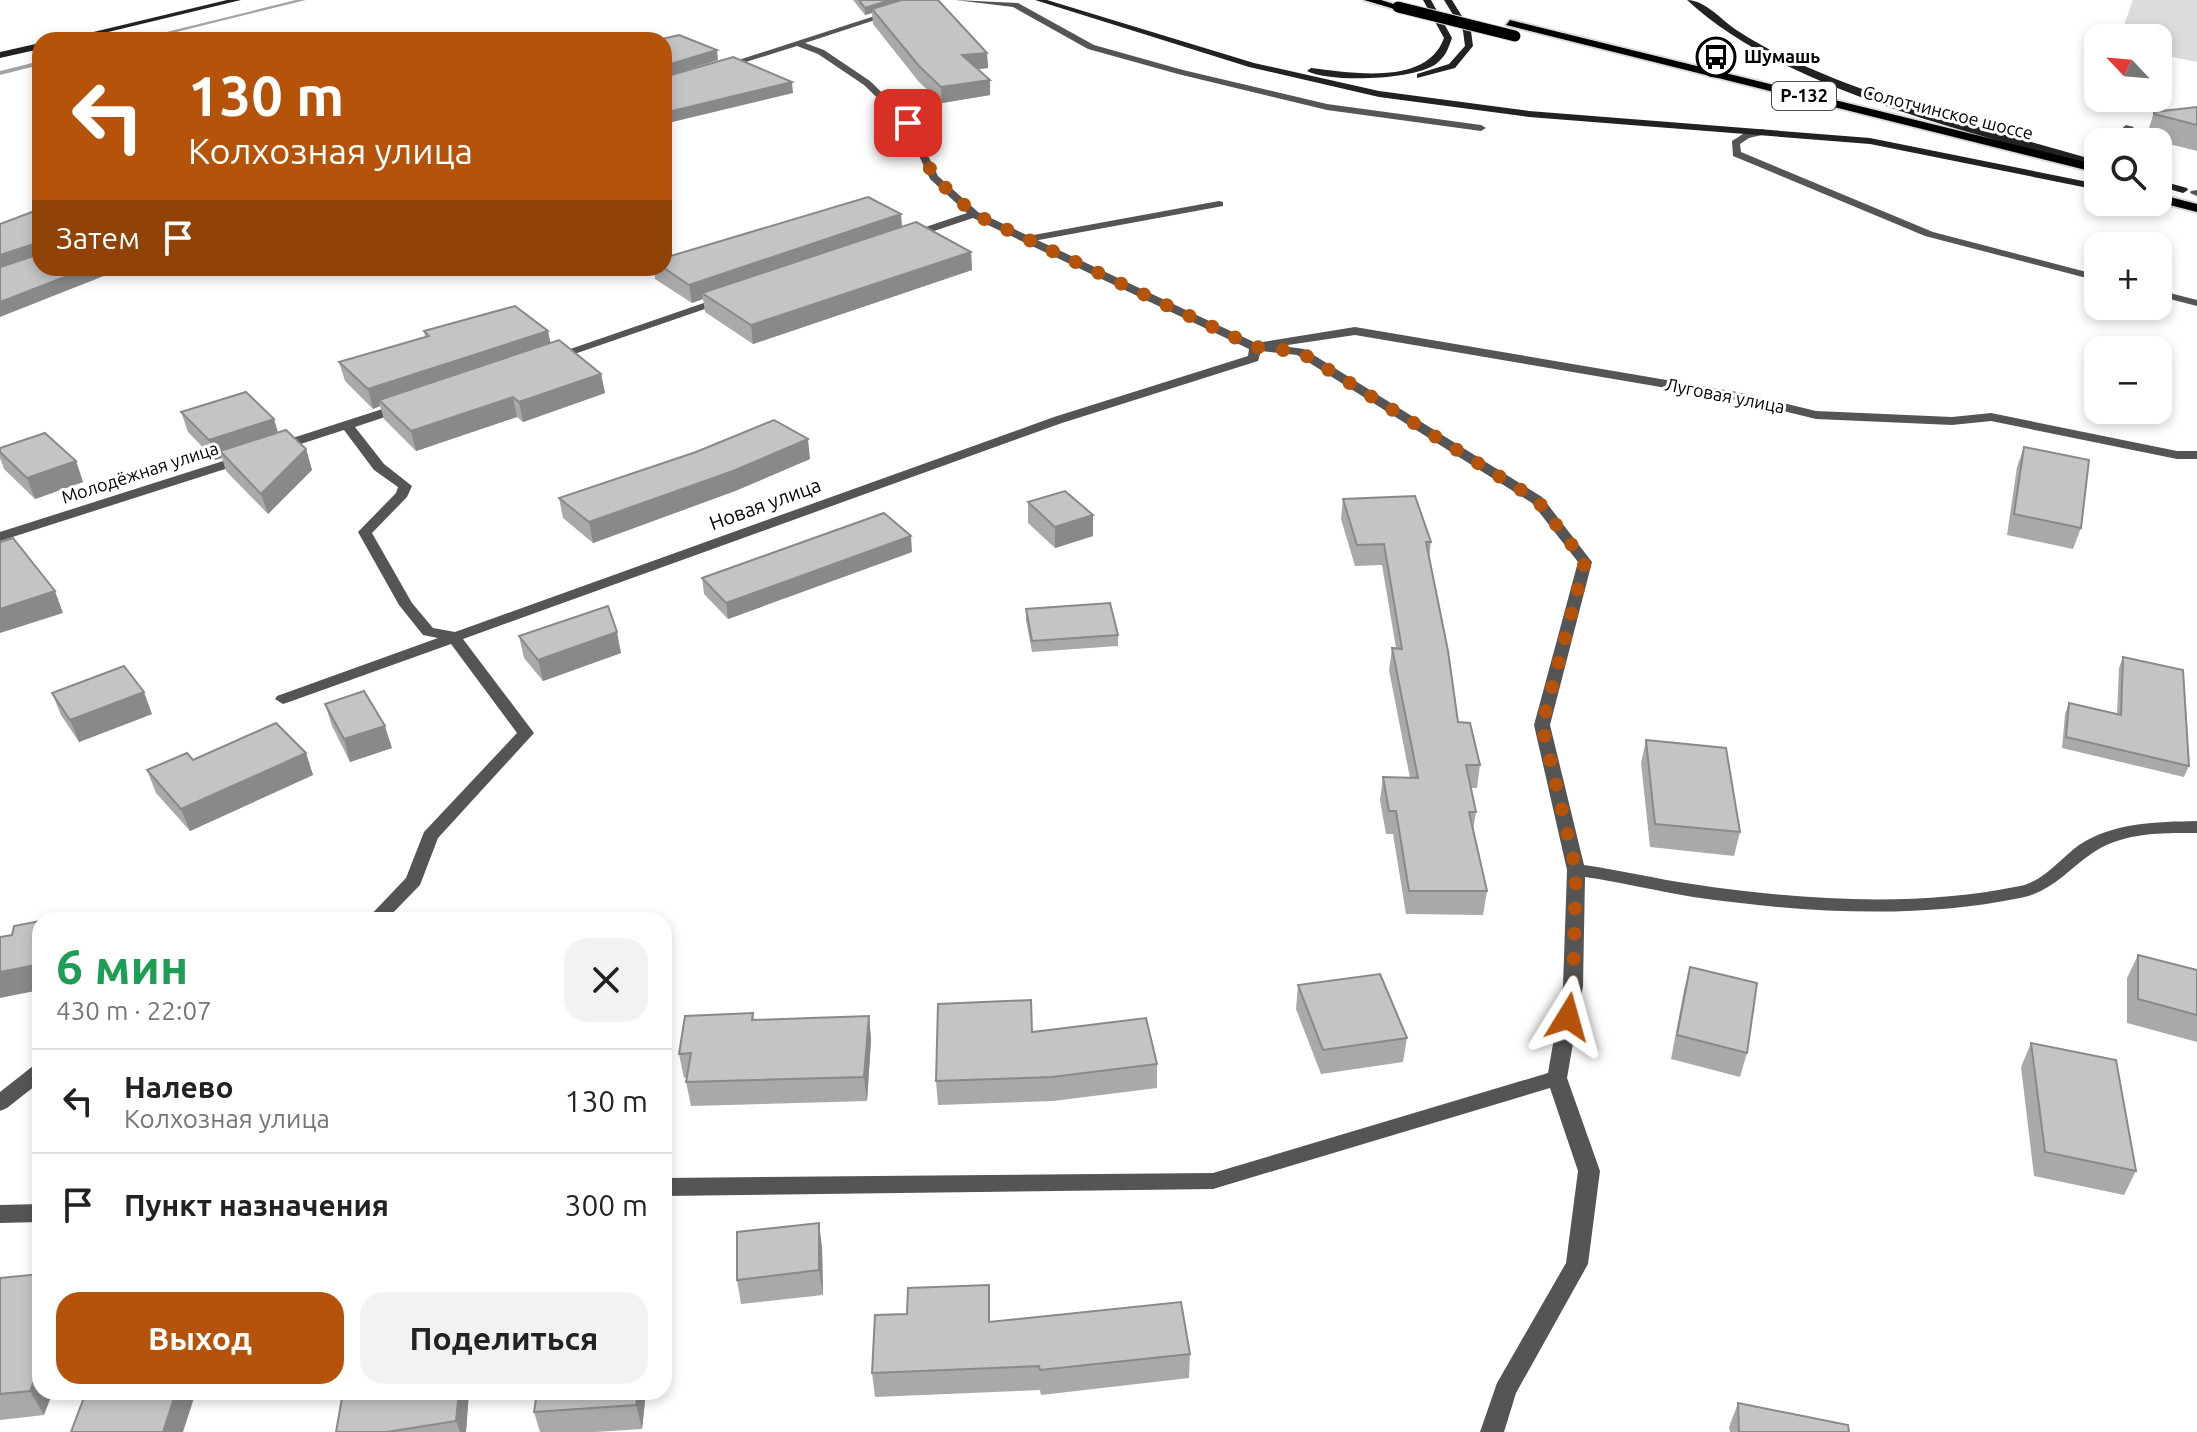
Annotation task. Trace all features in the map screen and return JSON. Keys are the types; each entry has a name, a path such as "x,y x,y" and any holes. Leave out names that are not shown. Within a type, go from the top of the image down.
{"main road":[{"path":"99,32 237,0"},
{"path":"1039,0 1252,65 1332,85 1445,105 1916,148 2084,182"},
{"path":"1055,0 1274,63 1335,74 1377,75 1412,71 1432,63 1444,52 1446,30 1427,0"},
{"name":"Солотчинское шоссе","path":"1369,0 2084,181"},
{"name":"Солотчинское шоссе","path":"1416,0 2084,164"},
{"path":"1252,65 1355,80 1398,79 1442,70 1460,60 1469,46 1467,31 1448,0"},
{"path":"1691,0 1742,36 1860,91 1987,133 2084,159"},
{"path":"0,55 32,48"},
{"path":"2172,187 2193,193"},
{"path":"2172,203 2197,209"}],"street":[{"path":"713,69 932,0"},
{"path":"959,0 1015,5 1091,47 1181,72 1327,107 1481,128"},
{"path":"797,43 821,52 867,83 908,123 934,177 974,214 1255,347 1300,352 1537,500 1585,562 1542,725 1576,870 1573,986 1557,1078 1589,1171 1577,1264 1505,1390 1492,1432"},
{"path":"1763,132 1746,136 1735,143 1736,154 1929,234 2084,274"},
{"path":"1028,239 1219,204"},
{"path":"899,240 974,214"},
{"path":"540,362 735,296"},
{"path":"2172,297 2197,303"},
{"name":"Луговая улица","path":"1255,347 1355,331 1737,396 1816,415 1952,421 1991,417 2177,455 2197,455"},
{"name":"Новая улица","path":"283,699 1058,420 1213,374 1254,358 1255,347"},
{"path":"272,449 421,401"},
{"path":"347,425 379,467 405,489 366,528 372,547 421,625 428,632 453,636 526,733 430,836 414,881 383,912"},
{"name":"Молодёжная улица","path":"0,537 257,454"},
{"path":"1576,870 1690,890 1801,901 1920,901 2025,892 2060,874 2086,849 2123,832 2144,827 2197,827"},
{"path":"0,1103 32,1077"},
{"path":"672,1187 1213,1181 1557,1078"},
{"path":"0,1214 32,1213"}],"shaded area":[{"path":"2133,0 2197,0 2197,62 2172,57 2172,24 2124,24"}],"building":[{"path":"859,0 890,0 865,8"},
{"path":"901,0 938,0 987,53 962,55 990,80 941,87 919,66 872,9"},
{"path":"679,35 717,50 672,64 672,37"},
{"path":"733,57 792,82 672,111 672,75"},
{"path":"2197,107 2197,125 2154,114"},
{"path":"868,197 901,214 689,285 672,273 672,256"},
{"path":"32,212 32,245 0,255 0,224"},
{"path":"916,222 971,252 751,325 702,293"},
{"path":"32,257 32,276 67,276 0,302 0,267"},
{"path":"515,306 548,331 368,389 339,362 429,336 424,331"},
{"path":"559,340 601,374 519,402 513,397 411,431 379,400"},
{"path":"246,392 274,419 209,440 181,412"},
{"path":"774,420 808,439 733,471 589,522 559,498 696,452"},
{"path":"286,430 306,449 261,494 220,451"},
{"path":"45,433 76,461 27,478 0,452 0,448"},
{"path":"2024,447 2089,460 2081,528 2014,514"},
{"path":"1065,491 1093,515 1055,527 1028,502"},
{"path":"1415,496 1431,542 1426,542 1448,651 1458,722 1470,723 1480,765 1466,765 1476,812 1469,812 1487,891 1409,891 1396,811 1389,811 1383,777 1418,778 1392,648 1402,649 1384,544 1357,545 1343,499"},
{"path":"884,513 911,536 726,603 702,578"},
{"path":"13,538 55,591 0,609 0,542"},
{"path":"1110,603 1118,635 1032,641 1026,609"},
{"path":"608,606 617,632 538,660 519,636"},
{"path":"2123,657 2183,670 2189,766 2066,737 2069,703 2121,715"},
{"path":"124,666 144,692 70,720 52,693"},
{"path":"364,691 385,726 344,739 325,704"},
{"path":"276,723 306,753 181,809 147,770 187,753 193,760"},
{"path":"1646,740 1726,748 1740,832 1655,824"},
{"path":"32,923 32,966 0,972 0,937 12,935 14,926"},
{"path":"2138,955 2197,970 2197,1015 2138,999"},
{"path":"1690,967 1757,983 1747,1053 1677,1035"},
{"path":"1380,974 1407,1038 1323,1050 1298,985"},
{"path":"1031,1000 1032,1032 1146,1018 1157,1064 1052,1077 936,1081 938,1004"},
{"path":"753,1013 752,1020 869,1016 864,1077 686,1082 691,1053 679,1054 685,1016"},
{"path":"2031,1043 2116,1060 2136,1171 2045,1152"},
{"path":"819,1223 819,1270 737,1280 737,1232"},
{"path":"32,1275 30,1391 0,1394 0,1278"},
{"path":"989,1285 989,1322 1181,1302 1190,1354 1040,1370 1039,1366 872,1373 875,1315 907,1314 908,1288"},
{"path":"83,1400 173,1400 163,1432 71,1432"},
{"path":"342,1400 458,1400 456,1421 387,1432 336,1432"},
{"path":"536,1400 637,1400 636,1405 534,1412"},
{"path":"1738,1403 1848,1425 1849,1432 1739,1432"}],"waterway":[{"path":"170,32 303,0"},
{"path":"0,73 32,65"}],"place":[{"name":"Шумашь","path":"1716,57"}],"route":[{"path":"908,123 934,177 974,214 1255,347 1300,352 1537,500 1585,562 1542,725 1576,870 1573,986 1568,1017"}]}
